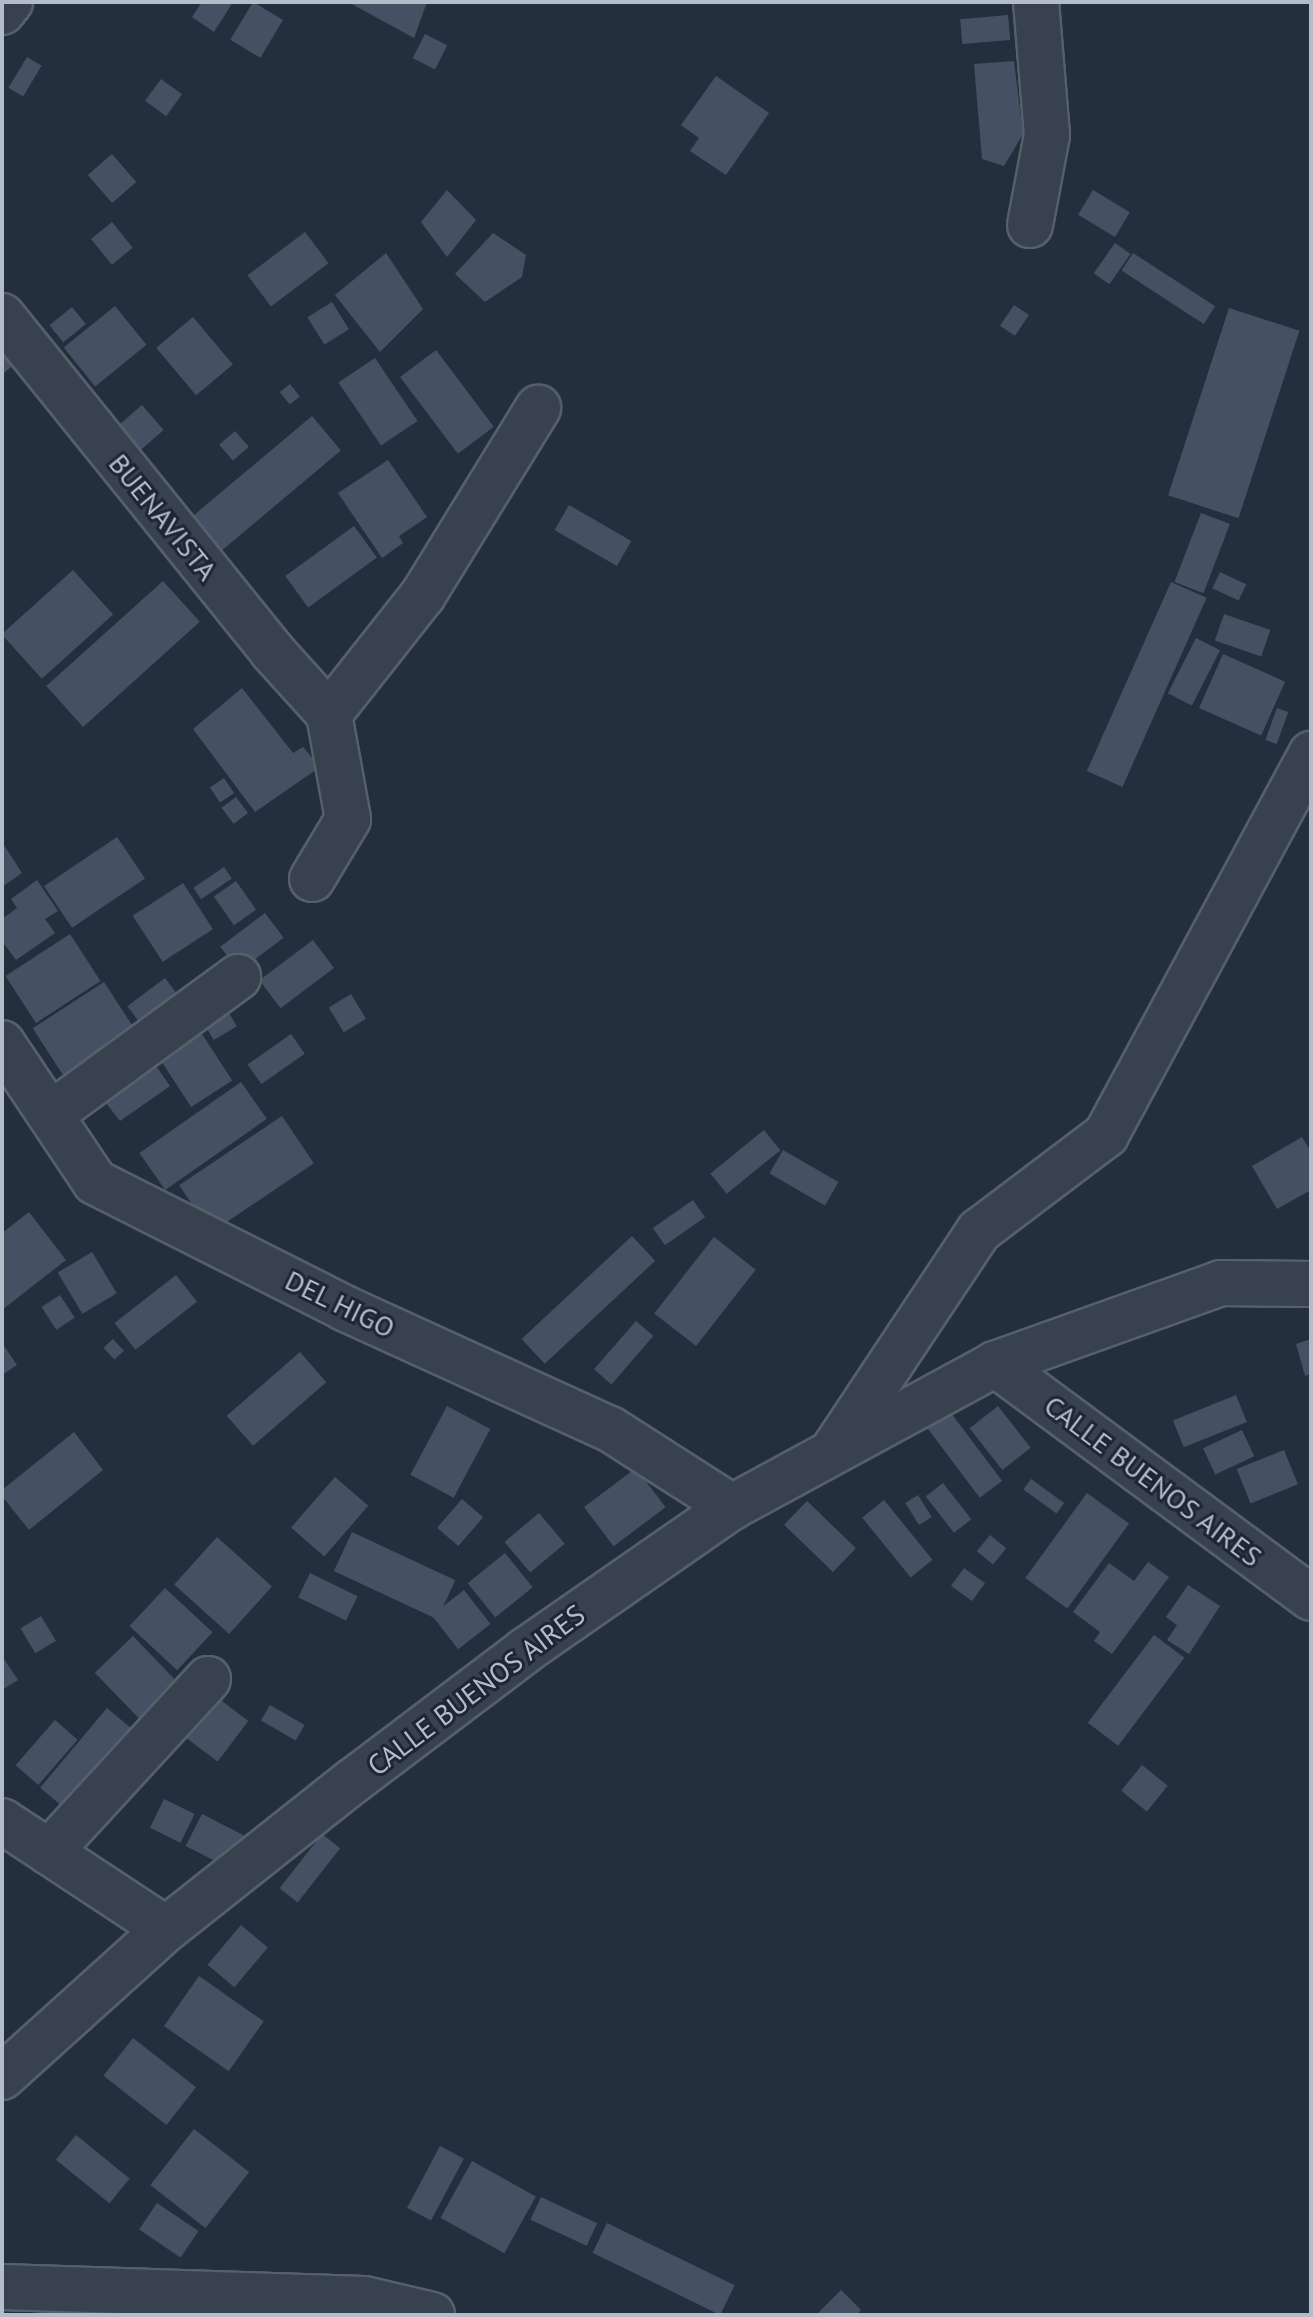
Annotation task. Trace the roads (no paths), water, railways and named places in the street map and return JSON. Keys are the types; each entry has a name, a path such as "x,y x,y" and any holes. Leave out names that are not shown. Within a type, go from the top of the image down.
{"street":[{"path":"2,12 10,2"},
{"path":"1030,225 1047,135 1036,2"},
{"name":"BUENAVISTA","path":"2,316 272,651 329,714"},
{"path":"312,879 348,819 329,714 423,595 538,408"},
{"path":"831,1453 979,1231 1106,1135 1311,754"},
{"path":"51,1114 238,977"},
{"name":"DEL HIGO","path":"2,1043 95,1182 344,1308 610,1429 732,1507"},
{"name":"CALLE BUENOS AIRES","path":"2,2077 166,1929 526,1650 732,1507 995,1364 1221,1283 1311,1284"},
{"name":"CALLE BUENOS AIRES","path":"995,1364 1311,1598"},
{"path":"49,1852 208,1679"},
{"path":"2,1821 166,1929"},
{"path":"2,2287 364,2299 432,2315"}]}
